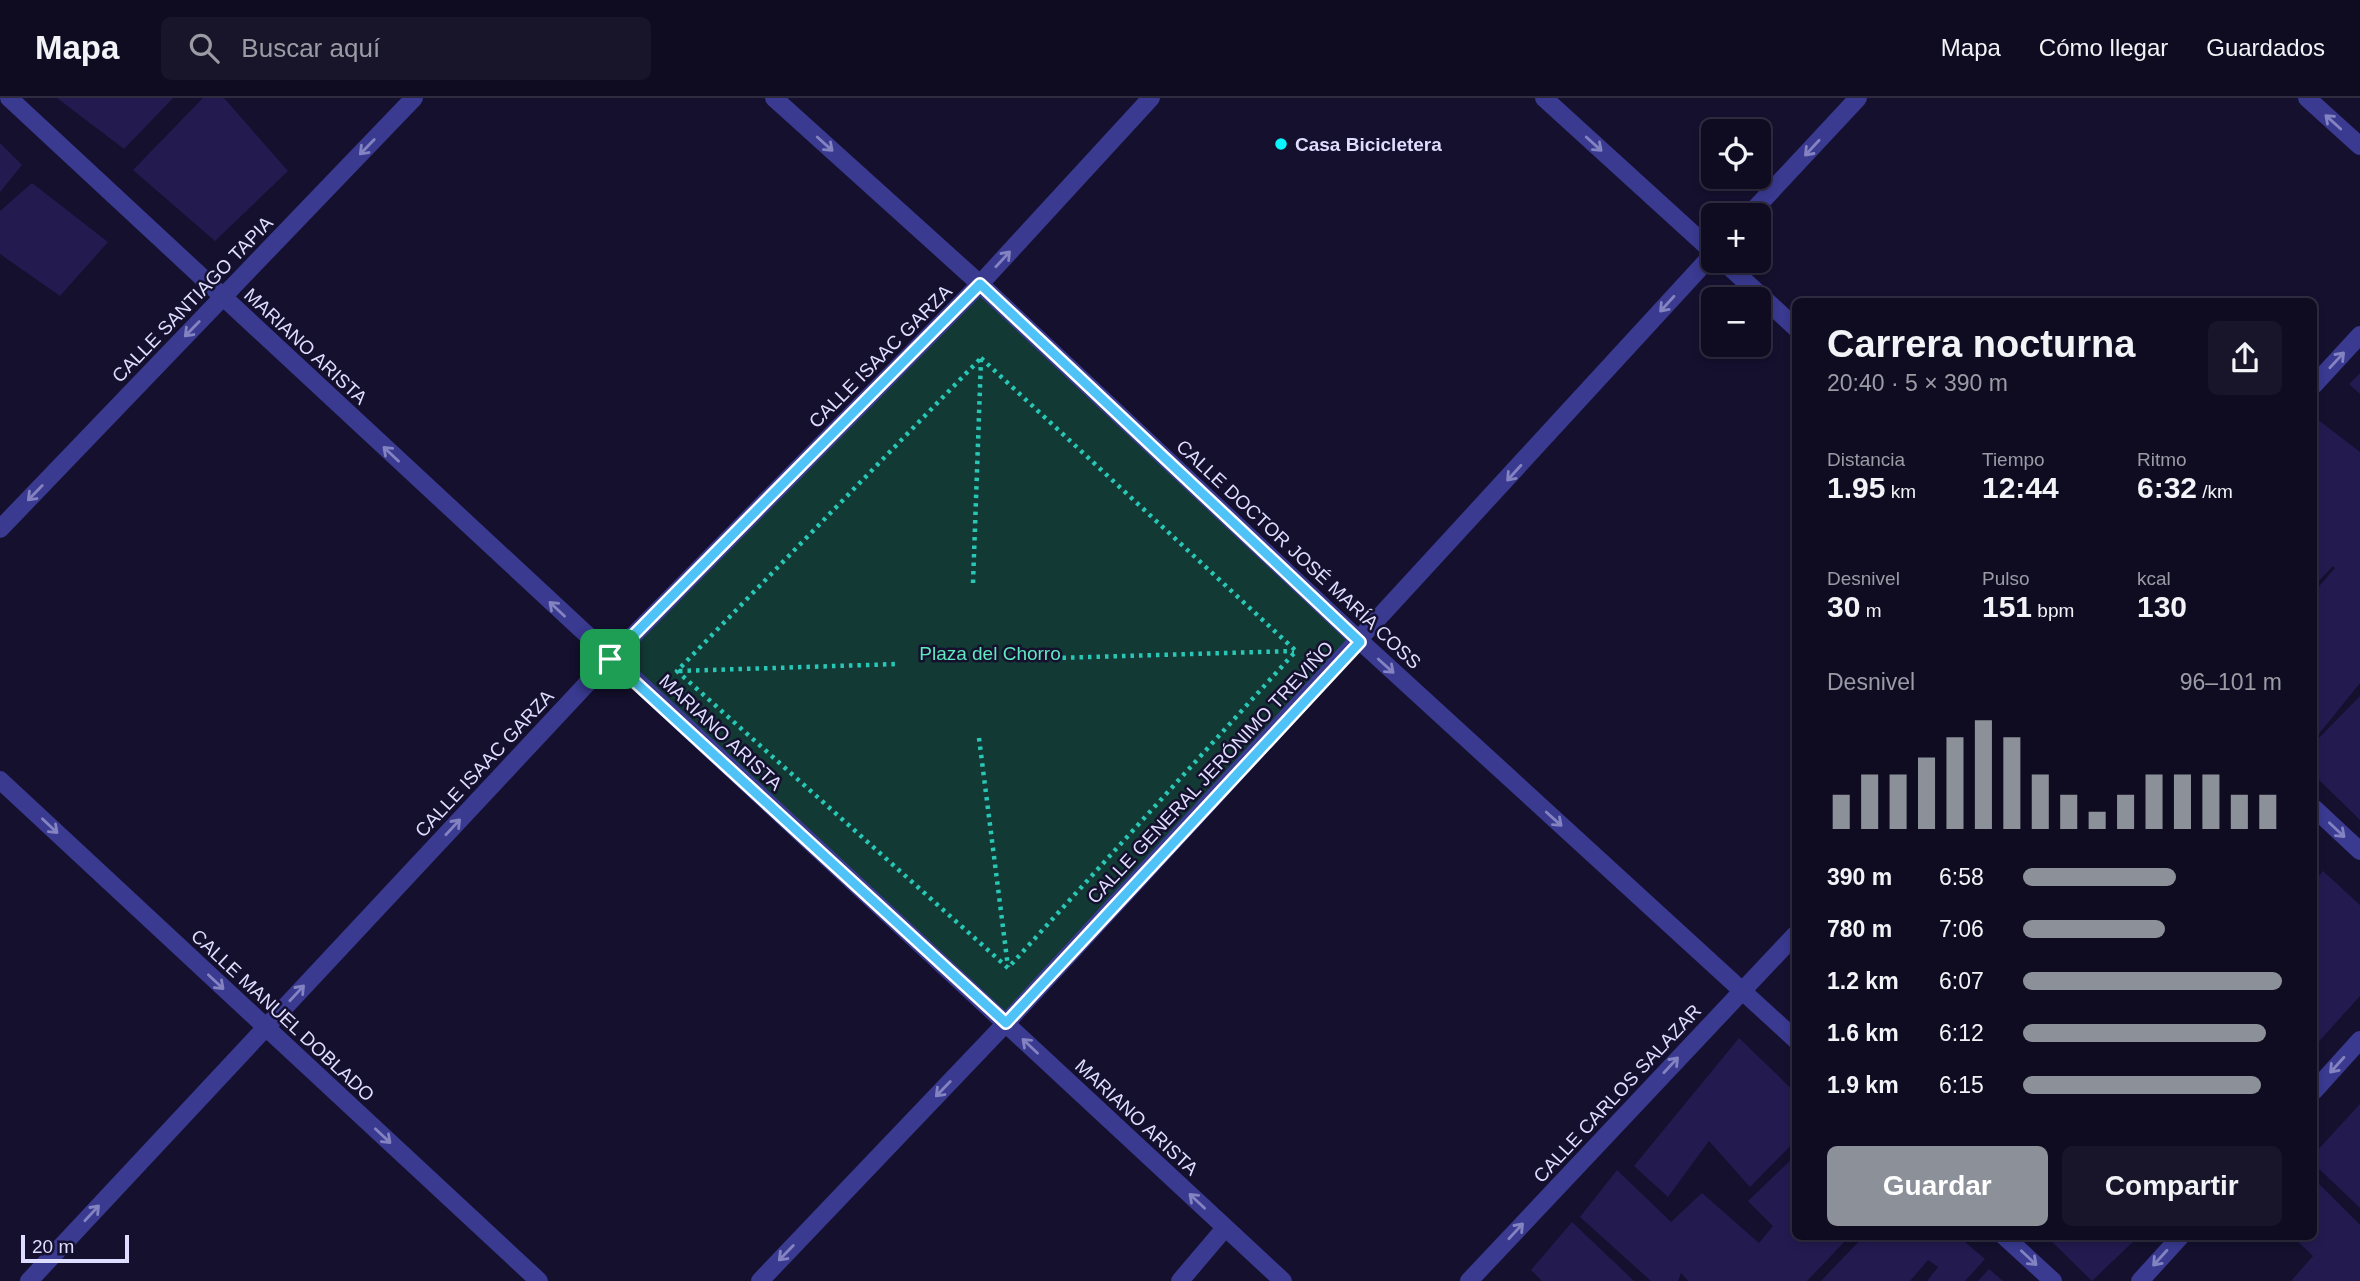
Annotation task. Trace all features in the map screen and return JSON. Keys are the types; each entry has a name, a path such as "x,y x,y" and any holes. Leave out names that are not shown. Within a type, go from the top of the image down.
{"street":[{"name":"MARIANO ARISTA","path":"9,98 610,659 1283,1281"},
{"name":"CALLE SANTIAGO TAPIA","path":"0,529 414,98"},
{"name":"CALLE DOCTOR JOSÉ MARÍA COSS","path":"774,98 980,284 1360,642 1792,1036"},
{"name":"CALLE ISAAC GARZA","path":"29,1281 610,659 980,284 1151,98"},
{"path":"1544,98 1701,242"},
{"path":"1760,203 1858,98"},
{"path":"2307,98 2360,146"},
{"name":"CALLE GENERAL JERÓNIMO TREVIÑO","path":"760,1281 1006,1023 1360,642 1701,266"},
{"path":"1736,273 1792,324"},
{"path":"2317,382 2360,335"},
{"name":"CALLE MANUEL DOBLADO","path":"0,780 539,1281"},
{"path":"2317,811 2360,851"},
{"name":"CALLE CARLOS SALAZAR","path":"1469,1281 1792,938"},
{"path":"2317,1088 2360,1040"},
{"path":"1180,1281 1225,1228"},
{"path":"2008,1240 2053,1281"},
{"path":"2140,1281 2177,1240"}],"path":[{"path":"973,583 981,358"},
{"path":"981,358 1296,651"},
{"path":"677,671 981,358"},
{"path":"1054,658 1296,651"},
{"path":"1008,968 1296,651"},
{"path":"677,671 898,664"},
{"path":"677,671 1008,968"},
{"path":"979,738 1008,968"}],"green space":[{"name":"Plaza del Chorro","path":"980,284 1360,641 1006,1023 610,659"}],"building":[{"path":"57,98 173,98 124,149"},
{"path":"203,98 224,98 288,171 215,241 133,170"},
{"path":"0,143 22,165 0,192"},
{"path":"32,183 108,242 60,296 0,254 0,211"},
{"path":"2360,373 2360,394 2349,384"},
{"path":"2317,419 2360,452 2360,683 2317,736 2317,589 2335,568 2333,566 2317,583"},
{"path":"2360,696 2360,820 2317,778 2317,740"},
{"path":"2323,871 2360,905 2360,996 2317,1044 2317,878"},
{"path":"1739,1038 1792,1089 1792,1144 1750,1187 1709,1141 1668,1197 1634,1166"},
{"path":"2360,1104 2360,1208 2317,1167 2317,1151"},
{"path":"1792,1159 1792,1240 1846,1240 1807,1281 1688,1281 1681,1273 1678,1281 1651,1281 1580,1217 1617,1170 1671,1222 1702,1193 1759,1243 1773,1226 1748,1201"},
{"path":"2317,1182 2360,1225 2360,1281 2291,1281 2313,1256 2296,1240 2317,1240"},
{"path":"1572,1222 1634,1281 1542,1281 1531,1270"},
{"path":"1860,1240 1963,1240 1985,1259 1965,1281 1927,1281 1938,1267 1928,1260 1910,1281 1821,1281"},
{"path":"2050,1240 2135,1240 2092,1281"},
{"path":"1989,1269 2003,1281 1978,1281"}],"place":[{"name":"Casa Bicicletera","path":"1281,144"}],"route":[{"path":"980,284 1360,642 1006,1023 610,659 980,284"}]}
